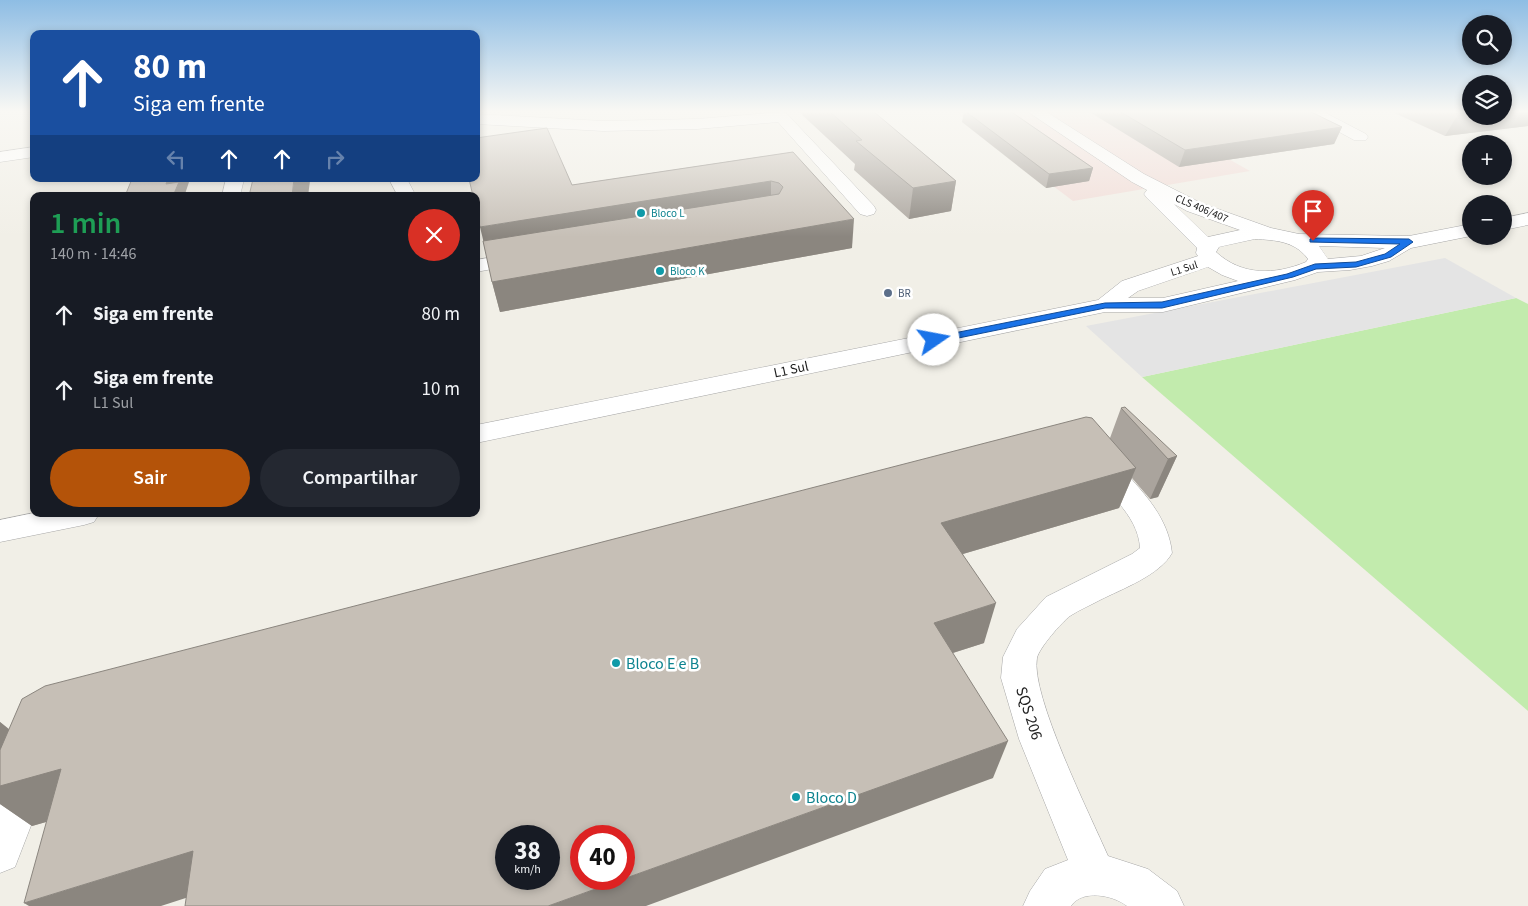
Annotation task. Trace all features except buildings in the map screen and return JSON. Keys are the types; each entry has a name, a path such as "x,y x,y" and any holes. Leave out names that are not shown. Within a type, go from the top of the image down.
{"street":[{"path":"0,157 25,153"},
{"path":"815,153 867,210"},
{"name":"CLS 406/407","path":"1101,153 1138,178 1194,207 1269,234"},
{"name":"CLS 406/407","path":"1138,178 1209,253 1239,273 1255,277 1275,278"},
{"path":"1512,222 1528,219"},
{"path":"1269,234 1298,240 1409,242 1462,232"},
{"name":"L1 Sul","path":"1105,305 1130,286 1209,253 1212,242 1237,236 1269,234"},
{"path":"1298,240 1314,252 1318,259 1315,266 1356,264 1388,256 1409,242"},
{"path":"480,265 542,256"},
{"name":"L1 Sul","path":"480,433 1105,305 1162,305 1303,272 1315,266"},
{"name":"SQS 206","path":"1080,447 1088,448 1151,524 1157,542 1156,553 1143,562 1058,607 1028,639 1020,657 1019,678 1038,739 1094,873"},
{"path":"0,531 69,517"},
{"path":"0,852 39,752"},
{"path":"1045,906 1060,884 1094,873 1133,884 1162,906"}],"shaded area":[{"path":"1010,153 1218,153 1250,171 1073,201"},
{"path":"1445,258 1516,298 1142,377 1086,326"}],"green space":[{"path":"1516,298 1528,304 1528,711 1142,377"}],"place":[{"name":"Bloco L","path":"641,213"},
{"name":"Bloco K","path":"660,271"},
{"name":"BR","path":"888,293"},
{"name":"Bloco E e B","path":"616,663"},
{"name":"Bloco D","path":"796,797"}],"route":[{"path":"934,340 1105,305 1162,305 1290,276 1315,266 1356,264 1388,256 1409,242 1313,241"}]}
